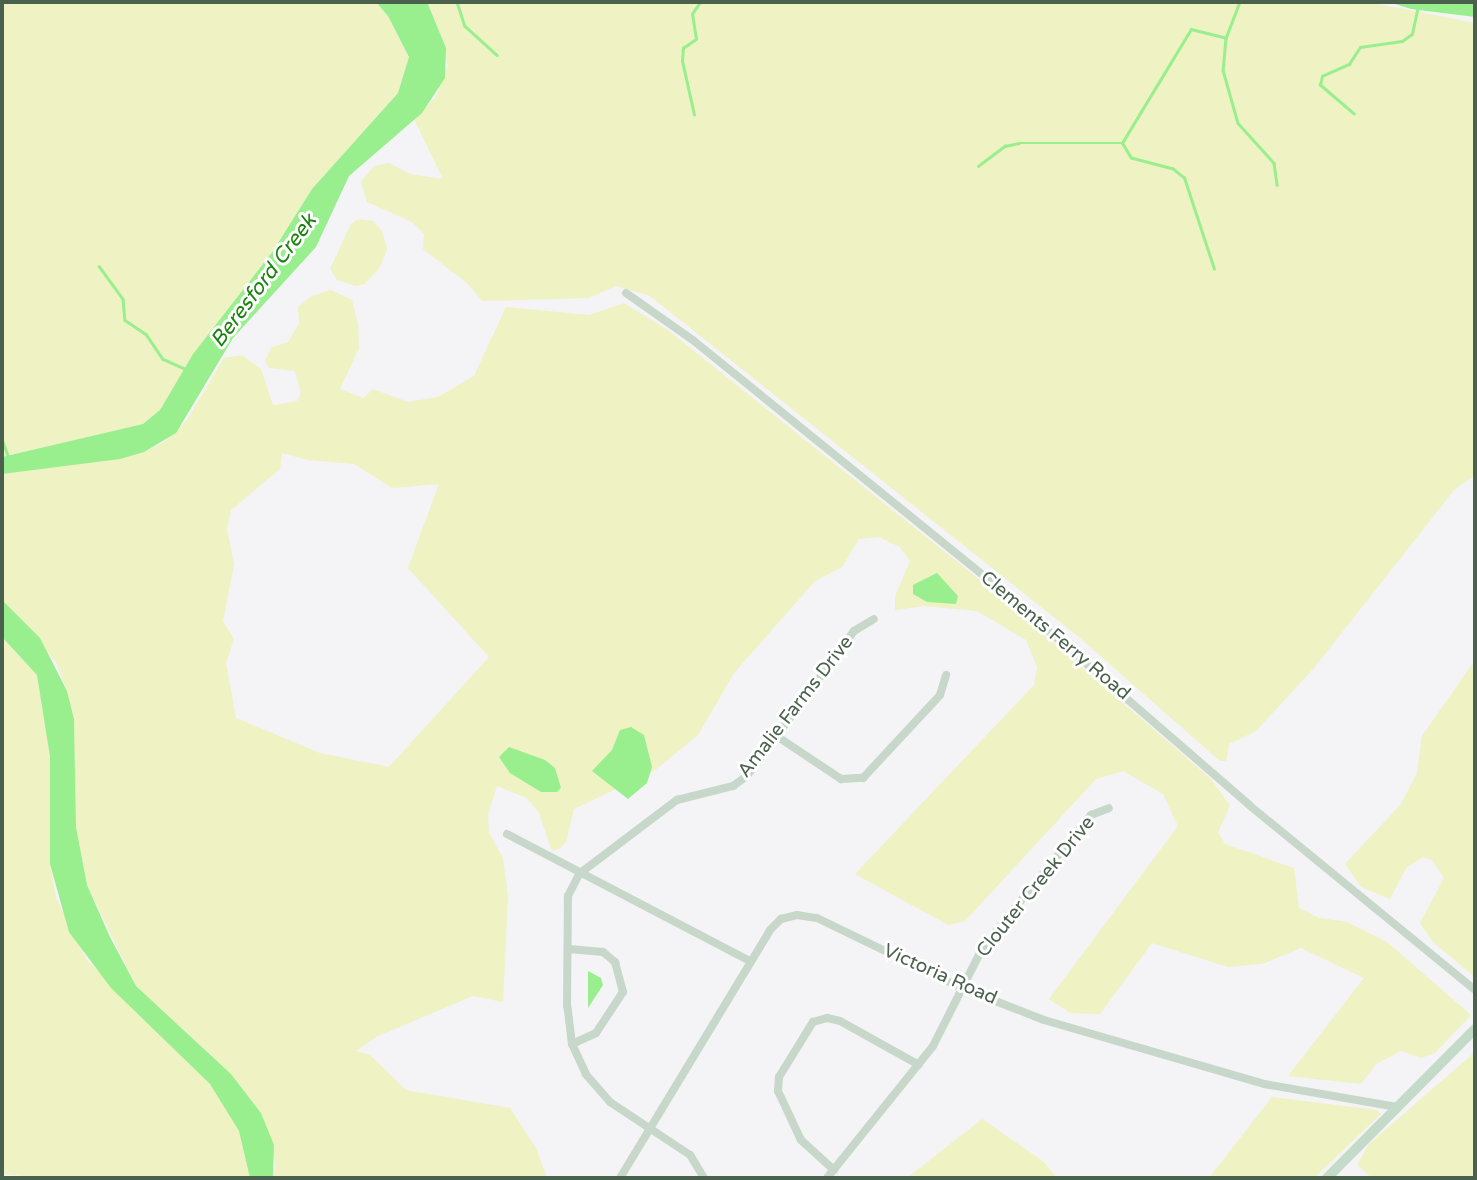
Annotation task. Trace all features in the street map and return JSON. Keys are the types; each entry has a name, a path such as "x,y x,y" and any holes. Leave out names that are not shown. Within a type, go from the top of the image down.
{"main road":[{"path":"1327,1178 1475,1029"}],"street":[{"name":"Clements Ferry Road","path":"626,293 694,341 992,582 1248,805 1475,990"},
{"name":"Amalie Farms Drive","path":"579,874 677,800 733,786 747,776 854,631 874,619"},
{"path":"778,737 841,779 863,778 940,695 946,675"},
{"name":"Clouter Creek Drive","path":"827,1178 919,1065 991,937 1091,815 1109,808"},
{"path":"507,834 579,874 750,961"},
{"path":"579,874 568,896 572,1044 586,1074 610,1102 690,1155 704,1178"},
{"name":"Victoria Road","path":"620,1178 750,961 780,919 807,916 962,988 1044,1020 1264,1084 1397,1107"},
{"path":"569,949 603,952 615,962 623,992 596,1033 572,1044"},
{"path":"834,1170 801,1140 778,1091 779,1077 813,1022 827,1018 839,1021 919,1065"}],"shaded area":[{"path":"2,2 376,2 388,16 409,57 398,93 312,189 273,251 193,354 160,410 143,424 2,457"},
{"path":"427,2 1368,2 1475,23 1475,475 1454,490 1314,668 1256,731 1229,744 1226,761 1220,761 1079,637 650,296 617,286 588,298 482,301 468,284 423,249 424,234 412,222 367,202 361,182 374,166 389,163 410,174 443,179 414,119 436,97 448,65"},
{"path":"358,219 373,221 382,231 387,249 380,267 365,284 356,286 337,280 330,269 351,224"},
{"path":"331,290 352,300 358,324 359,348 340,389 363,398 373,389 408,402 438,397 474,376 506,307 589,315 624,303 669,331 991,589 1211,779 1230,806 1218,832 1225,844 1294,868 1299,908 1319,918 1347,922 1387,942 1471,1015 1435,1053 1421,1058 1401,1051 1376,1064 1361,1084 1288,1076 1364,978 1301,948 1262,964 1228,967 1152,943 1100,1014 1070,1013 1049,999 1178,826 1163,794 1123,771 1096,779 965,921 948,925 855,874 1034,685 1037,667 1026,640 977,611 924,606 895,610 895,596 910,561 900,547 879,537 859,539 842,567 815,581 734,673 698,735 654,771 574,809 566,842 559,849 552,851 539,813 527,798 497,786 488,814 489,833 503,858 508,896 503,1002 473,996 378,1036 356,1051 370,1055 406,1090 510,1108 536,1148 547,1178 273,1178 276,1165 261,1113 231,1074 136,986 87,885 76,827 74,719 67,691 56,662 2,600 2,474 144,452 164,442 187,420 224,358 242,355 261,369 273,405 297,401 301,393 295,371 269,368 265,361 272,347 288,342 299,324 298,307 312,296","holes":["282,453 308,460 354,464 392,488 439,484 408,568 489,657 389,767 320,753 236,718 226,663 234,639 223,621 234,565 227,529 231,510 280,469"]},
{"path":"2,637 37,675 50,757 50,864 56,898 87,960 210,1084 227,1108 239,1131 250,1178 45,1178 2,1174"},
{"path":"1475,660 1475,977 1433,942 1420,923 1444,878 1432,860 1423,857 1406,868 1390,899 1361,887 1345,864 1401,804 1417,773 1422,736"},
{"path":"1475,1052 1475,1178 1372,1178 1357,1165 1369,1144"},
{"path":"1272,1097 1376,1110 1381,1114 1314,1178 1209,1178"},
{"path":"982,1119 1044,1162 1057,1178 907,1178"}],"water":[{"name":"Beresford Creek","path":"376,2 427,2 446,48 445,78 422,113 349,176 316,247 233,338 176,433 144,452 120,459 2,474 2,457 143,424 160,410 193,354 273,251 312,189 398,93 409,57 388,16"},
{"path":"1389,2 1475,2 1475,17 1411,9"},
{"path":"937,573 958,596 956,604 927,602 913,594 913,585"},
{"path":"2,600 40,638 67,691 74,719 76,827 87,885 110,937 136,986 231,1074 261,1113 274,1145 273,1178 250,1178 239,1131 210,1084 111,988 69,932 50,864 50,757 37,675 2,637"},
{"path":"631,727 644,735 652,767 647,783 628,799 592,771 612,750 620,730"},
{"path":"509,747 545,760 555,768 561,788 557,792 541,792 510,773 499,757"},
{"path":"588,971 601,978 603,985 588,1008"}],"waterway":[{"path":"457,2 465,26 497,55"},
{"path":"694,115 682,61 683,48 696,39 692,14 700,2"},
{"path":"1240,2 1226,38 1223,70 1238,123 1274,163 1277,185"},
{"path":"1354,114 1320,85 1322,76 1349,64 1360,47 1402,41 1412,34 1419,2"},
{"path":"1214,269 1184,178 1173,169 1131,158 1122,143 1191,29 1226,38"},
{"path":"978,166 1005,146 1019,143 1122,143"},
{"path":"99,266 123,299 125,320 146,334 163,359 185,369"},
{"path":"2,439 9,458"}]}
